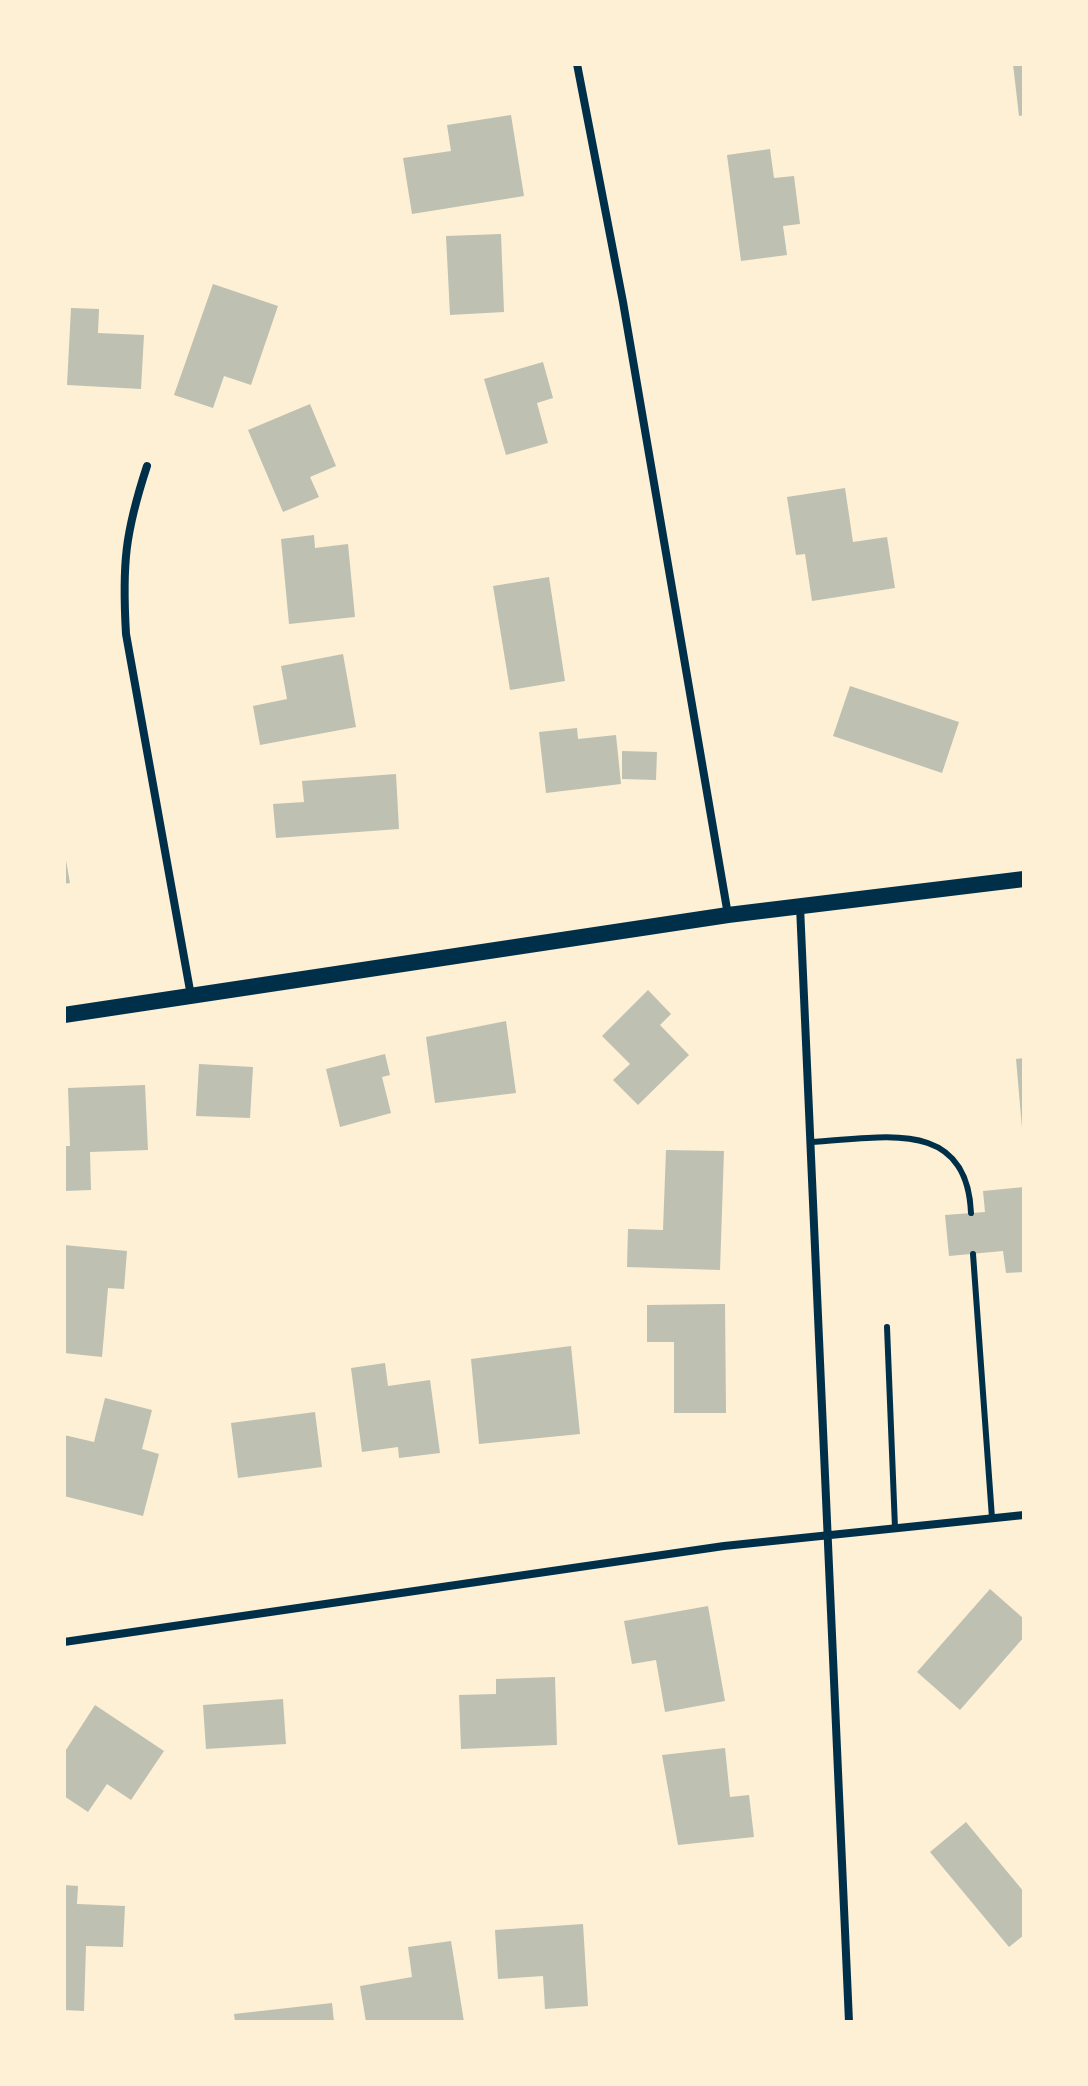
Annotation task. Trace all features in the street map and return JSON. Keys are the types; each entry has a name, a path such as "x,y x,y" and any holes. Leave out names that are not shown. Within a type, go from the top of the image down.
{"main road":[{"path":"64,1015 728,915 1024,879"}],"street":[{"path":"577,64 623,302 728,915"},
{"path":"147,466 128,524 123,574 126,634 191,996"},
{"path":"800,905 849,2022"},
{"path":"64,1642 827,1534 1024,1515"}],"lane":[{"path":"810,1142 902,1137 937,1144 962,1168 970,1193 971,1213"},
{"path":"973,1254 992,1518"},
{"path":"887,1327 895,1528"}],"building":[{"path":"1013,64 1024,64 1024,115 1019,116"},
{"path":"511,115 524,196 412,214 403,158 451,151 447,125"},
{"path":"770,149 774,178 794,176 800,224 783,226 787,255 741,261 727,155"},
{"path":"501,234 504,312 450,315 446,236"},
{"path":"213,284 278,306 251,385 224,376 213,408 174,395"},
{"path":"71,308 99,309 98,333 144,335 141,389 67,385"},
{"path":"543,362 553,398 537,403 548,443 506,455 484,379"},
{"path":"310,404 336,466 310,477 319,497 283,512 248,430"},
{"path":"845,488 853,542 887,537 895,588 812,601 805,554 796,555 787,497"},
{"path":"314,535 315,548 348,544 355,617 289,624 281,539"},
{"path":"549,577 565,681 510,690 493,586"},
{"path":"343,654 356,727 260,745 253,706 287,699 281,666"},
{"path":"850,686 959,722 942,773 833,736"},
{"path":"577,728 578,739 616,735 621,784 546,793 539,732"},
{"path":"622,751 657,752 656,780 622,779"},
{"path":"396,774 399,829 276,838 273,804 304,802 302,781"},
{"path":"64,849 70,883 64,884"},
{"path":"648,990 671,1014 660,1025 689,1055 638,1105 613,1080 630,1064 602,1036"},
{"path":"506,1021 516,1093 435,1103 426,1037"},
{"path":"385,1054 390,1075 382,1077 391,1113 340,1127 326,1069"},
{"path":"1024,1058 1024,1128 1022,1128 1016,1059"},
{"path":"199,1064 253,1067 250,1118 196,1116"},
{"path":"145,1085 148,1150 90,1152 91,1190 64,1191 64,1146 70,1146 68,1088"},
{"path":"666,1150 724,1151 720,1270 627,1267 628,1229 663,1230"},
{"path":"1024,1187 1024,1272 1006,1273 1003,1251 949,1256 945,1215 985,1212 983,1191"},
{"path":"64,1245 127,1251 124,1289 108,1288 102,1357 64,1353"},
{"path":"725,1304 726,1413 674,1413 674,1342 647,1342 647,1305"},
{"path":"571,1346 580,1434 479,1444 471,1359"},
{"path":"385,1363 388,1386 430,1380 440,1453 399,1458 398,1447 362,1452 351,1368"},
{"path":"105,1398 152,1410 142,1449 159,1454 143,1516 64,1496 64,1435 94,1442"},
{"path":"315,1412 322,1467 238,1478 231,1423"},
{"path":"990,1589 1024,1619 1024,1637 960,1710 917,1672"},
{"path":"708,1606 725,1701 665,1712 656,1660 632,1664 624,1621"},
{"path":"555,1677 557,1745 461,1749 459,1695 496,1694 496,1679"},
{"path":"283,1699 286,1744 206,1749 203,1705"},
{"path":"95,1705 164,1751 131,1800 107,1784 88,1812 64,1796 64,1753"},
{"path":"725,1748 730,1797 749,1795 754,1837 678,1845 662,1755"},
{"path":"966,1822 1024,1892 1024,1935 1009,1947 930,1852"},
{"path":"64,1885 78,1886 77,1904 125,1906 123,1947 86,1946 84,2011 64,2010"},
{"path":"583,1924 588,2006 545,2009 543,1976 498,1979 495,1930"},
{"path":"451,1941 464,2022 366,2022 360,1986 412,1977 408,1947"},
{"path":"332,2003 334,2022 235,2022 234,2014"}]}
